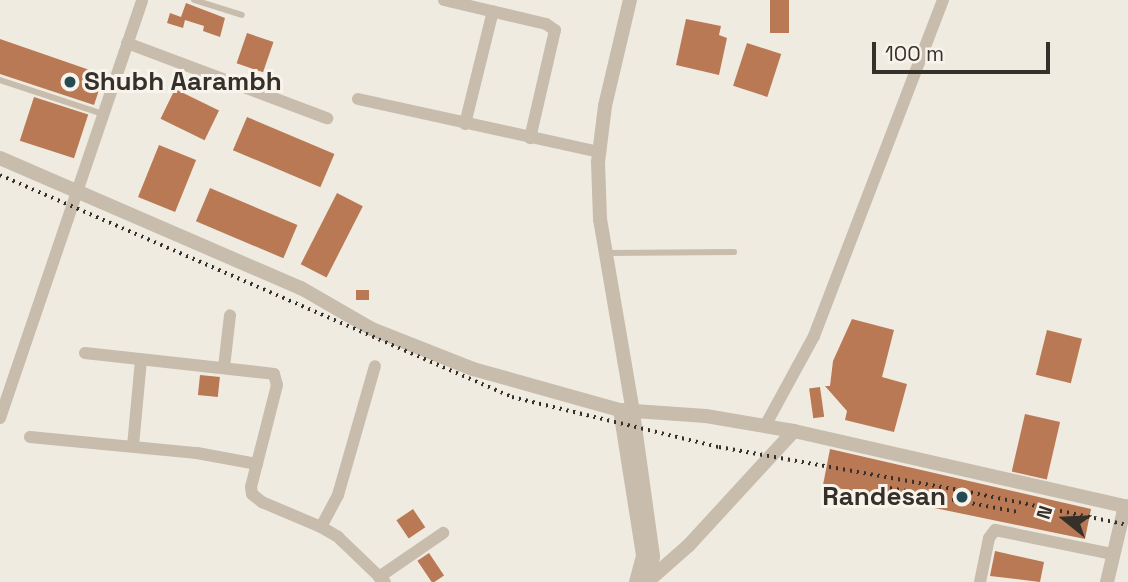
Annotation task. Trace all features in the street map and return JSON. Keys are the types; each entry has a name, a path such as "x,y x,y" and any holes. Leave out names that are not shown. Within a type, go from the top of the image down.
{"street":[{"path":"0,418 142,0"},
{"path":"444,0 546,24 555,30 530,138"},
{"path":"630,0 605,106 600,152 600,219 627,411 643,556 636,582"},
{"path":"765,426 814,336 943,0"},
{"path":"466,124 493,11"},
{"path":"127,43 327,118"},
{"path":"358,99 600,152"},
{"path":"0,158 301,288 372,329 473,369 627,411 675,412 794,431 1127,506 1112,554 1107,582"},
{"path":"224,367 230,315"},
{"path":"85,353 270,372 277,379 251,487 256,498 338,537 382,579 443,533"},
{"path":"133,446 141,359"},
{"path":"321,527 338,495 374,366"},
{"path":"627,411 653,557 647,582"},
{"path":"647,582 689,545 794,431"},
{"path":"30,437 133,446 257,464"},
{"path":"980,582 989,538 995,530 1112,554"}],"lane":[{"path":"194,0 242,15"},
{"path":"0,80 103,114"},
{"path":"606,253 734,252"}],"building":[{"path":"770,0 789,0 789,33 770,33"},
{"path":"186,3 225,18 220,37 203,31 204,26 185,20 183,28 167,23 170,13 181,17"},
{"path":"686,19 721,26 719,35 727,38 719,75 676,65"},
{"path":"247,33 273,42 263,72 237,63"},
{"path":"0,39 104,75 94,105 0,74"},
{"path":"747,43 781,54 767,97 733,86"},
{"path":"175,89 219,110 205,140 161,119"},
{"path":"34,97 88,115 74,158 20,141"},
{"path":"247,117 334,154 320,187 233,150"},
{"path":"159,145 196,160 175,212 138,197"},
{"path":"210,188 297,225 283,258 196,221"},
{"path":"337,193 363,206 327,277 301,264"},
{"path":"356,290 369,290 369,300 356,300"},
{"path":"852,319 894,330 882,377 907,384 894,432 845,420 847,411 825,386 830,386 833,361"},
{"path":"1047,330 1082,339 1071,383 1036,375"},
{"path":"200,375 220,377 218,397 198,395"},
{"path":"820,387 824,417 813,418 809,389"},
{"path":"1025,414 1060,422 1047,480 1012,471"},
{"name":"Randesan","path":"830,449 1091,509 1085,539 823,485"},
{"path":"413,509 425,527 409,538 396,520"},
{"path":"995,551 1044,562 1040,582 990,576"},
{"path":"429,553 444,575 432,582 417,561"}],"railway":[{"path":"0,175 512,397 719,447 964,491 1128,525"},
{"path":"890,488 1018,512"}],"place":[{"name":"Shubh Aarambh","path":"70,82"},
{"name":"Randesan","path":"962,497"}]}
